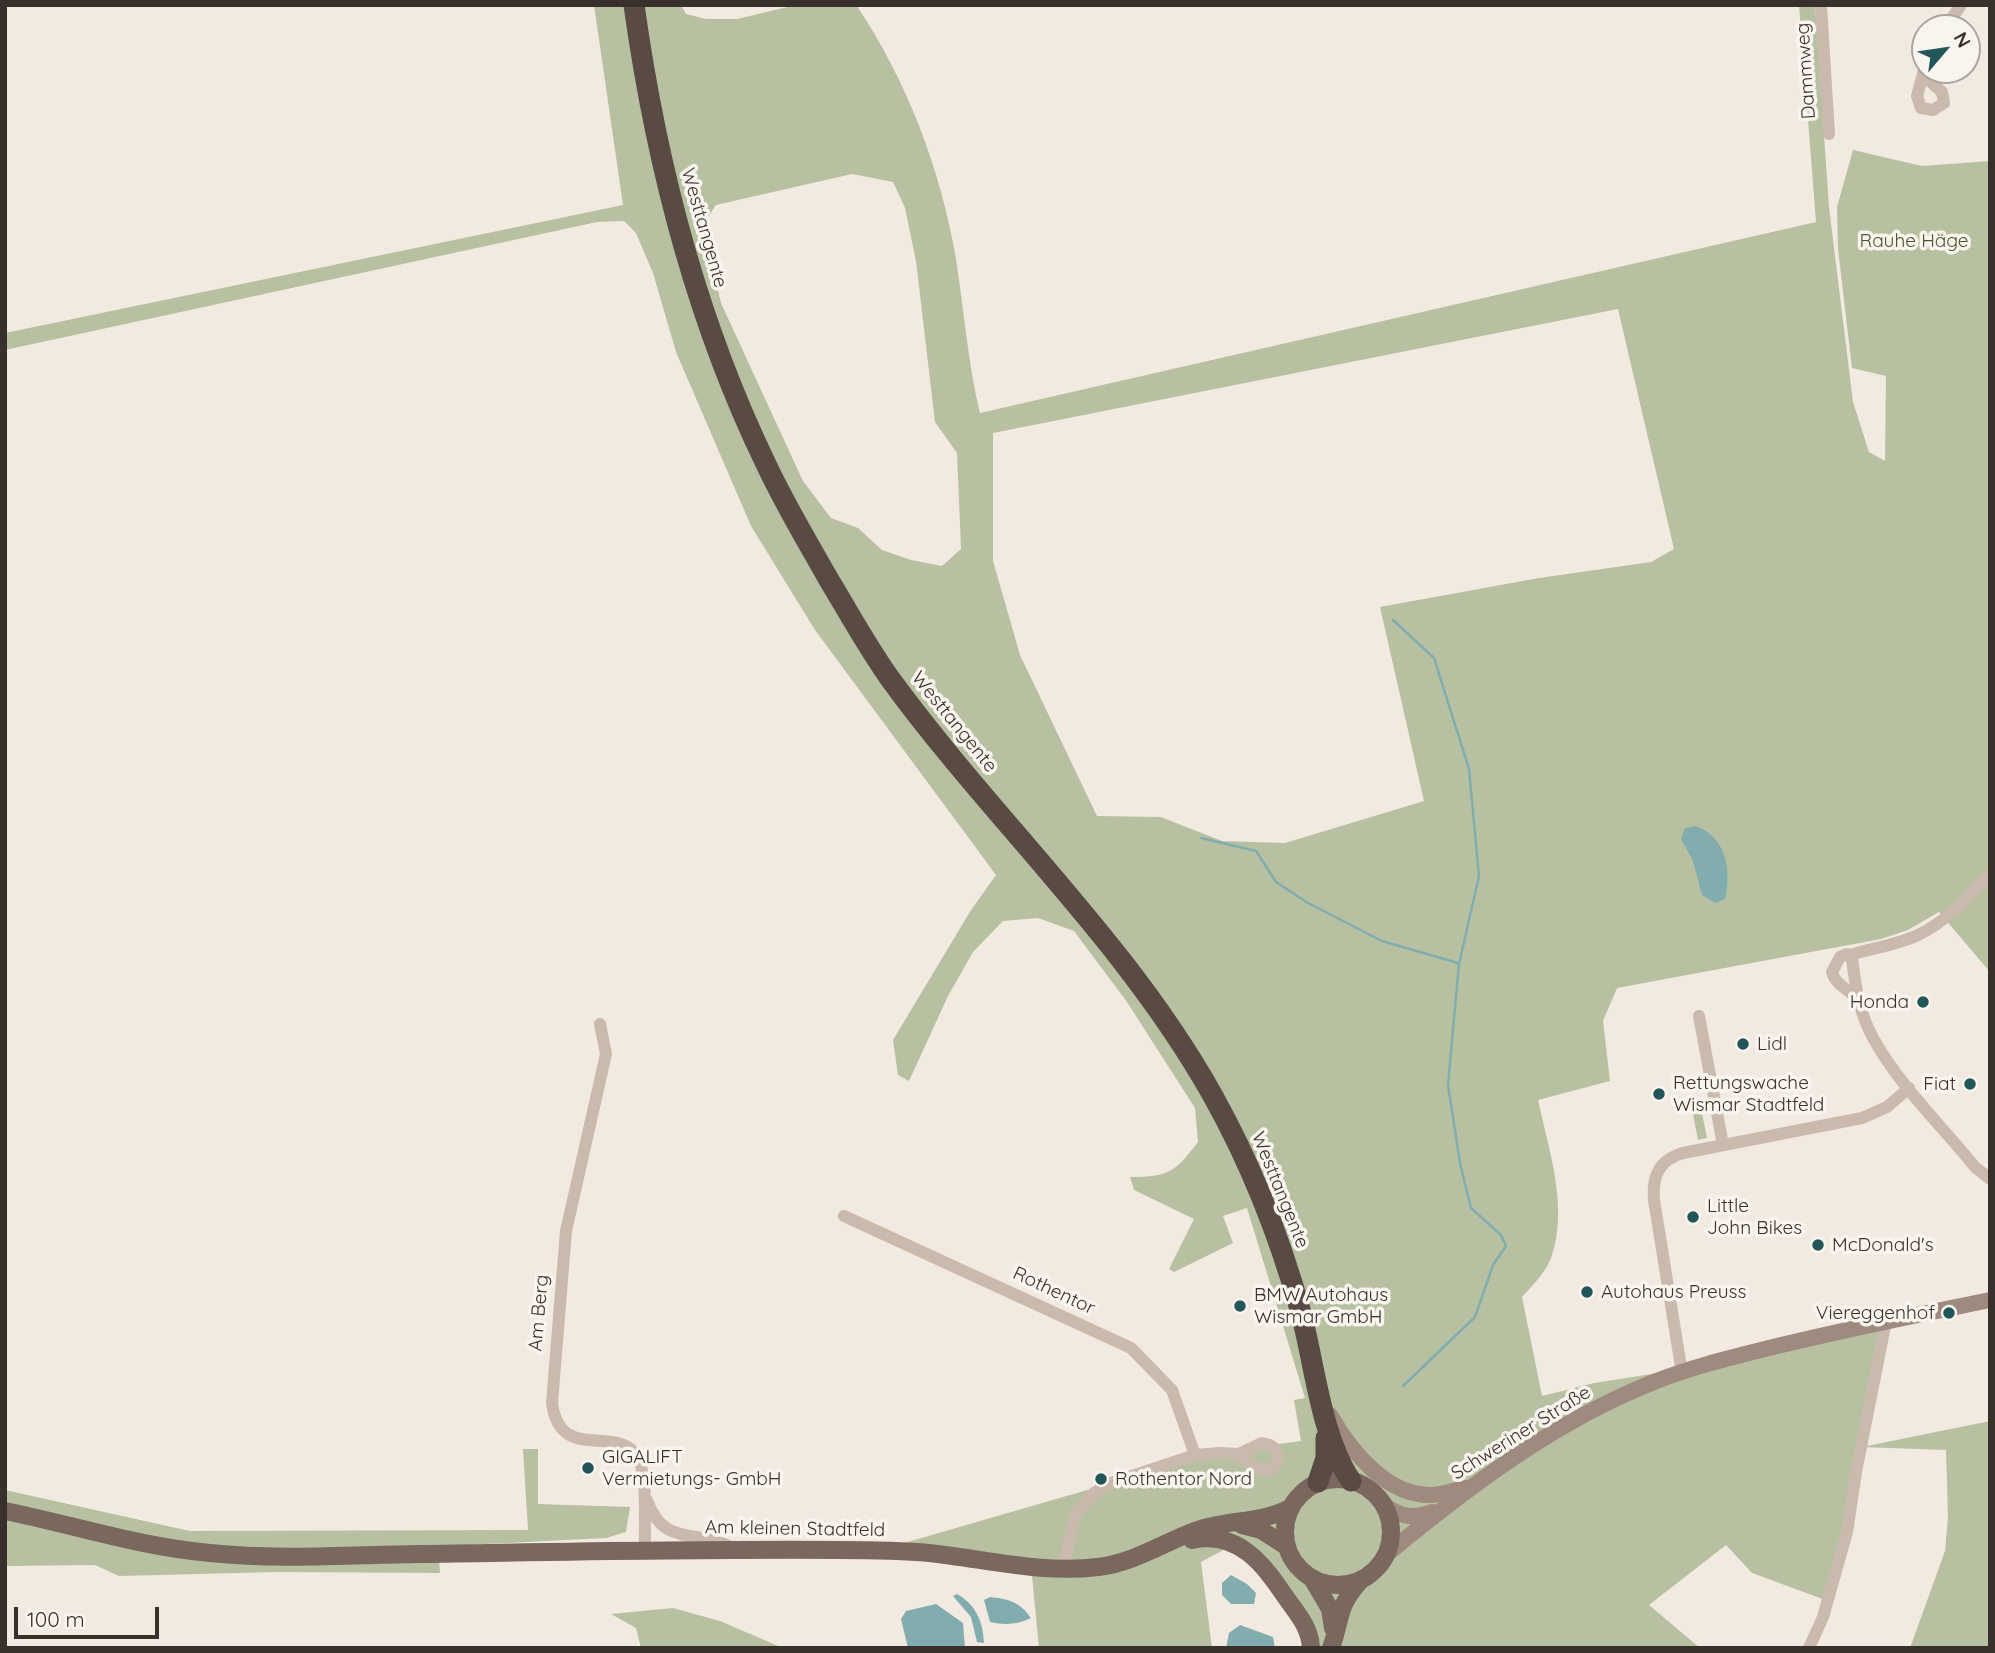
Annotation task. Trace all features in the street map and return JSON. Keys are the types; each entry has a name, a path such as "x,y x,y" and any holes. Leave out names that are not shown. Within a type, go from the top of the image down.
{"highway":[{"name":"Westtangente","path":"634,5 652,116 676,219 702,308 764,461 800,530 889,677 947,752 1113,949 1183,1046 1214,1097 1242,1153 1283,1254 1310,1345 1324,1412 1338,1457 1351,1481"},
{"name":"Westtangente","path":"1318,1482 1326,1458 1324,1412"}],"main road":[{"name":"Schweriner Straße","path":"1387,1554 1474,1485 1564,1426 1654,1382 1785,1344 1990,1300"},
{"path":"1324,1412 1375,1471 1403,1491 1433,1495 1474,1485"},
{"path":"1330,1479 1351,1481 1366,1487 1384,1504 1391,1529 1387,1554 1380,1565 1360,1581 1340,1609 1331,1646 1334,1628 1329,1609 1313,1580 1296,1566 1286,1546 1285,1520 1290,1508 1307,1489 1330,1479"},
{"name":"Schweriner Straße","path":"1384,1504 1394,1512 1413,1517 1441,1509"},
{"path":"1146,1553 1196,1530 1276,1515 1290,1508"},
{"name":"Am kleinen Stadtfeld","path":"5,1511 151,1545 203,1553 273,1555 645,1549 892,1550 1063,1569 1100,1567 1146,1553"},
{"path":"1231,1524 1261,1530 1286,1546"},
{"path":"1146,1553 1162,1553 1201,1538 1222,1539 1243,1548 1263,1564 1303,1622 1311,1648"},
{"path":"1313,1580 1336,1586 1360,1581"}],"street":[{"name":"Dammweg","path":"1821,5 1829,134"},
{"path":"1990,873 1958,907 1925,932 1853,954 1852,958 1859,1000 1871,1034 1909,1088 1975,1167 1990,1180"},
{"path":"1852,958 1847,954 1840,957 1832,972 1836,982 1850,990 1859,1000"},
{"path":"1699,1016 1723,1145"},
{"name":"Am Berg","path":"600,1024 606,1054 566,1231 552,1403 556,1422 568,1435 586,1440 619,1443 631,1449 642,1466 645,1549"},
{"path":"1682,1373 1654,1200 1653,1182 1658,1169 1668,1159 1683,1153 1862,1118 1887,1107 1909,1088"},
{"name":"Rothentor","path":"844,1216 1131,1348 1172,1390 1195,1455"},
{"path":"1809,1648 1823,1617 1847,1532 1886,1321"},
{"path":"1063,1569 1075,1515 1094,1493 1108,1484 1195,1455 1239,1454"},
{"path":"643,1490 652,1513 664,1528 684,1536 712,1540 733,1549"}],"green space":[{"name":"Rauhe Häge","path":"594,5 628,5 651,145 687,282 710,349 737,414 766,479 799,542 846,622 919,726 978,801 1081,922 1158,1023 1201,1093 1258,1204 1261,1202 1206,1085 1151,999 1077,906 960,771 923,724 853,623 790,512 735,396 692,276 657,137 634,5 681,5 686,14 706,19 737,19 796,5 857,6 891,65 920,127 941,192 956,259 980,413 1816,222 1799,5 1815,5 1829,207 1853,402 1869,452 1885,461 1886,376 1852,368 1838,249 1837,207 1853,150 1922,166 1990,161 1990,972 1939,912 1908,930 1881,939 1617,988 1603,1021 1610,1081 1538,1100 1552,1159 1558,1219 1549,1263 1522,1297 1542,1396 1594,1383 1677,1370 1794,1340 1885,1325 1862,1447 1990,1421 1990,1648 1910,1648 1945,1551 1948,1518 1946,1450 1861,1447 1847,1532 1828,1601 1752,1573 1726,1545 1649,1605 1700,1648 1311,1648 1308,1635 1293,1605 1258,1562 1235,1544 1201,1562 1212,1648 1039,1648 1031,1566 929,1553 880,1550 1108,1484 1195,1455 1301,1441 1294,1400 1305,1398 1247,1208 1223,1216 1233,1243 1174,1272 1169,1269 1194,1219 1134,1190 1130,1177 1163,1174 1183,1160 1198,1142 1195,1108 1127,1002 1074,931 1038,918 1003,921 973,952 948,996 909,1081 898,1075 893,1040 971,910 996,875 815,630 751,526 676,352 653,273 636,233 624,221 597,222 5,350 5,333 623,205","holes":["852,174 893,182 905,208 916,261 935,422 957,453 961,549 942,566 911,560 882,550 858,528 831,518 803,481 721,303 703,224 716,205","1618,309 1674,549 1651,562 1539,578 1380,607 1424,801 1285,843 1222,841 1161,817 1097,816 1020,655 993,561 993,433"]},
{"path":"1702,1113 1707,1138 1698,1140 1693,1114"},
{"path":"523,1449 538,1449 538,1504 630,1507 626,1532 606,1538 467,1545 266,1549 195,1545 134,1534 5,1502 5,1490 190,1531 528,1530"},
{"path":"5,1518 120,1542 439,1558 440,1573 277,1572 119,1576 95,1565 5,1566"},
{"path":"673,1608 720,1621 783,1648 641,1648 636,1628 611,1614"}],"water":[{"path":"1696,826 1714,838 1727,866 1725,899 1715,903 1702,895 1693,861 1681,839 1685,828"},
{"path":"1231,1575 1256,1593 1254,1604 1231,1604 1222,1595 1222,1583"},
{"path":"957,1594 969,1603 977,1614 984,1643 977,1642 971,1617 953,1596"},
{"path":"990,1597 1014,1602 1031,1618 1010,1624 990,1622 984,1600"},
{"path":"936,1604 963,1623 965,1648 908,1648 901,1619 906,1611"},
{"path":"1240,1625 1273,1637 1275,1648 1226,1648 1229,1633"}],"waterway":[{"path":"1393,620 1434,658 1469,769 1479,876 1459,964 1448,1085 1460,1163 1471,1208 1501,1235 1506,1246 1493,1265 1475,1317 1403,1386"},
{"path":"1201,838 1256,851 1276,882 1308,903 1382,941 1458,963"}],"place":[{"name":"Honda","path":"1923,1002"},
{"name":"Lidl","path":"1743,1044"},
{"name":"Fiat","path":"1970,1084"},
{"name":"Rettungswache Wismar Stadtfeld","path":"1659,1094"},
{"name":"Little John Bikes","path":"1693,1217"},
{"name":"McDonald's","path":"1818,1245"},
{"name":"Autohaus Preuss","path":"1587,1292"},
{"name":"BMW Autohaus Wismar GmbH","path":"1240,1306"},
{"name":"Viereggenhof","path":"1949,1313"},
{"name":"GIGALIFT Vermietungs- GmbH","path":"588,1468"},
{"name":"Rothentor Nord","path":"1101,1479"}]}
